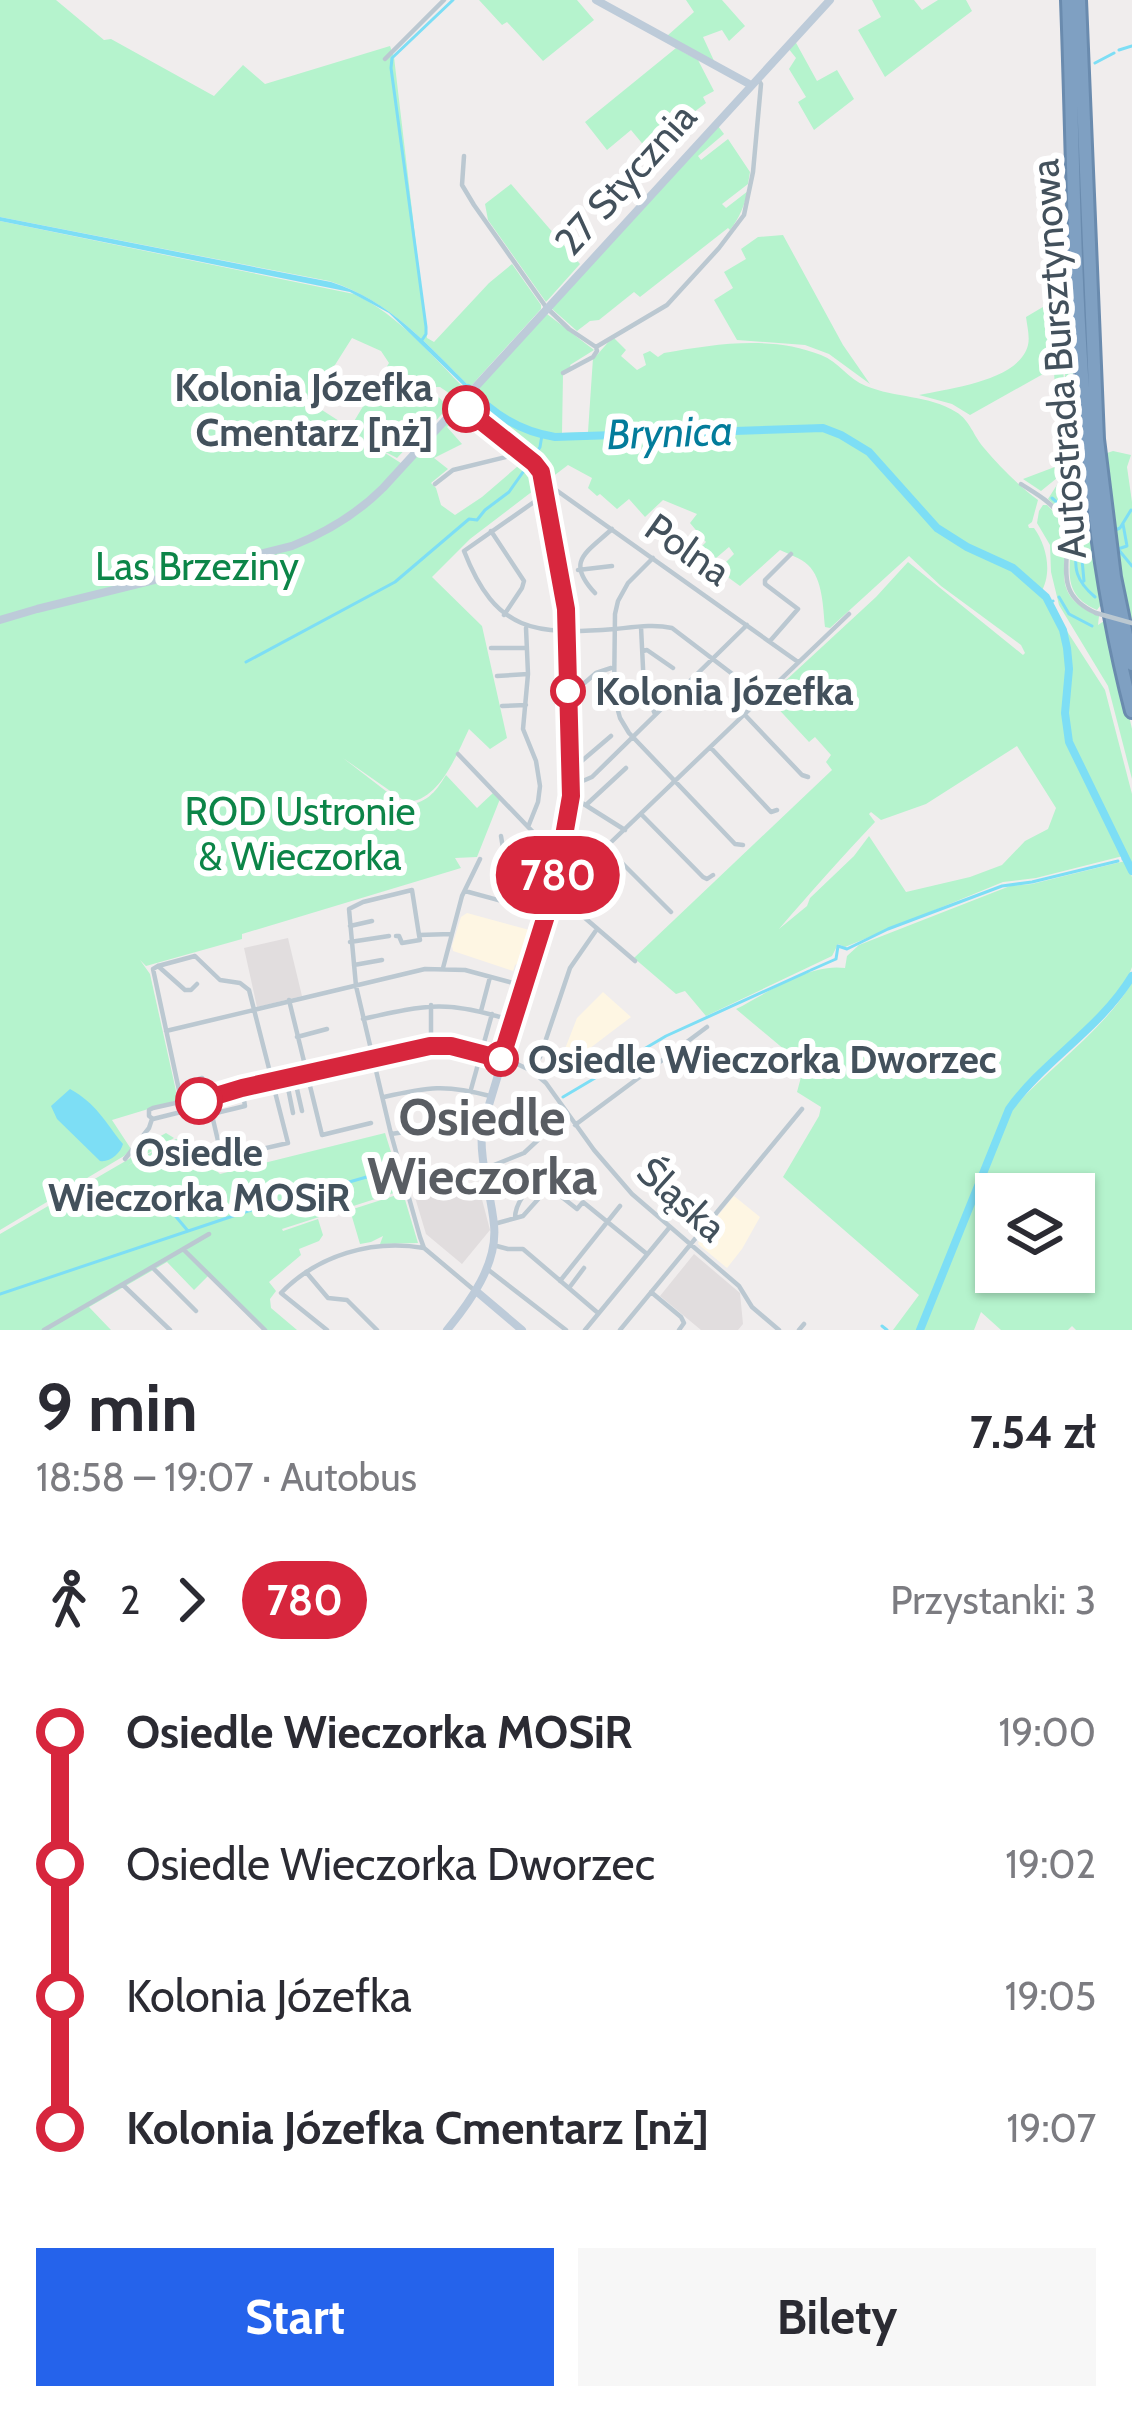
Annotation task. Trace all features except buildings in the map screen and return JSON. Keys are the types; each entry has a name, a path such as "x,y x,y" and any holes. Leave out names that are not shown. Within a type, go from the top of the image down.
{"highway":[{"name":"Autostrada Bursztynowa","path":"1068,0 1089,478 1109,610 1132,711"},
{"name":"Autostrada Bursztynowa","path":"1079,0 1097,440 1107,528 1132,664"}],"street":[{"path":"386,59 445,0"},
{"path":"596,0 761,84 751,190 744,215 667,304 596,346"},
{"name":"27 Stycznia","path":"0,620 292,546 353,515 830,0"},
{"path":"464,156 461,185 547,308 596,346"},
{"path":"563,373 592,356 596,346"},
{"path":"447,1330 476,1291 493,1245 481,1141 501,1059 555,893 571,791 563,595 541,472 464,399"},
{"path":"435,484 453,470 528,458"},
{"name":"Polna","path":"545,489 549,484 798,662"},
{"path":"1021,484 1062,519 1068,588 1080,604 1132,623"},
{"path":"545,489 464,554 490,601 504,615 526,626 566,632 673,628 764,698"},
{"path":"578,570 583,556 612,529"},
{"path":"490,531 524,580 504,615"},
{"path":"770,640 798,609 765,584 791,554"},
{"path":"653,558 624,588 616,606 615,702 620,718 735,844 743,844"},
{"path":"578,570 612,566"},
{"path":"578,570 595,593"},
{"path":"555,893 850,614"},
{"path":"571,791 748,625"},
{"path":"526,626 524,729 540,786 528,826"},
{"path":"641,627 647,700 655,715"},
{"path":"491,649 527,648"},
{"path":"643,651 673,668"},
{"path":"644,673 658,657"},
{"path":"568,698 596,673 614,667"},
{"path":"497,676 528,674"},
{"path":"730,697 744,682"},
{"path":"502,706 526,705"},
{"path":"745,715 808,777"},
{"path":"570,771 611,736"},
{"path":"711,748 771,812 777,810"},
{"path":"458,754 561,858"},
{"path":"586,805 626,768"},
{"path":"571,791 625,830"},
{"path":"641,814 703,877 712,875"},
{"path":"501,836 512,903"},
{"path":"607,847 671,912"},
{"path":"443,968 465,891 480,859"},
{"path":"534,874 635,961"},
{"path":"350,942 392,936 399,936 402,943 420,940 412,890 349,909 350,942 363,1019 424,1248"},
{"path":"465,891 547,914"},
{"path":"350,926 372,920"},
{"path":"532,1071 570,968 597,929"},
{"path":"419,935 451,934"},
{"path":"156,969 195,956 220,980 240,982 255,1008 288,1143 222,1158"},
{"path":"353,965 382,960"},
{"path":"166,1031 398,974 443,968 524,986"},
{"path":"156,969 184,990 197,985"},
{"path":"156,969 183,1106"},
{"path":"481,1011 490,977"},
{"path":"289,1000 322,1135 371,1123"},
{"path":"363,1019 431,1005 461,1006 513,1021"},
{"path":"125,1159 149,1128 150,1110 430,1046 431,1005"},
{"path":"391,1134 458,1123 463,1118 492,1014"},
{"path":"575,1125 707,1027"},
{"path":"297,1037 327,1029"},
{"name":"Śląska","path":"430,1046 451,1046 532,1071 552,1089 608,1168 668,1228 742,1289 752,1307 779,1330"},
{"path":"290,1077 302,1111"},
{"path":"290,1077 293,1112"},
{"path":"199,1079 227,1168"},
{"path":"382,1097 448,1086 490,1096"},
{"path":"212,1114 245,1106 242,1088"},
{"path":"620,1330 802,1108"},
{"path":"484,1169 524,1153 567,1112"},
{"path":"515,1219 515,1208 539,1180 578,1209 584,1202 647,1254"},
{"path":"494,1224 527,1213 549,1187"},
{"path":"560,1281 620,1206"},
{"path":"585,1330 668,1228"},
{"path":"44,1330 209,1234"},
{"path":"327,1330 281,1293 305,1272 337,1255 400,1245 424,1248 522,1330"},
{"path":"493,1245 523,1249 598,1313"},
{"path":"184,1250 265,1330"},
{"path":"485,1267 566,1330"},
{"path":"153,1268 196,1311"},
{"path":"569,1288 584,1268"},
{"path":"305,1272 328,1298 347,1300 377,1330"},
{"path":"123,1285 170,1330"},
{"path":"651,1292 681,1317 680,1330"}],"shaded area":[{"path":"467,913 537,932 526,958 513,971 453,951 461,917"},
{"path":"288,938 302,996 257,1007 244,948"},
{"path":"603,992 631,1017 577,1058 563,1054 577,1018"},
{"path":"454,1182 479,1188 490,1230 462,1264 426,1234 414,1194"},
{"path":"734,1196 760,1217 727,1268 698,1244"},
{"path":"694,1254 740,1293 743,1324 738,1330 701,1330 660,1296"}],"green space":[{"path":"0,0 56,0 104,40 111,39 214,96 243,65 265,84 390,46 427,338 434,342 512,264 541,309 470,387 389,312 329,281 0,217"},
{"path":"479,0 577,0 594,20 543,61"},
{"path":"686,0 722,0 745,26 729,41 722,30 703,37 715,63 667,36 694,12"},
{"path":"872,0 914,0 922,10 938,0 966,0 972,11 885,77 858,30 881,17"},
{"path":"795,41 817,81 837,70 854,99 814,130 798,102 806,97 789,69 796,58 788,48"},
{"path":"676,48 698,60 714,91 703,97 706,103 646,148 631,130 607,150 585,122"},
{"path":"718,126 724,134 698,156 701,160 728,139 750,172 748,184 722,204 726,208 748,191 730,230 640,297 634,292 577,331 551,308"},
{"path":"511,184 580,264 546,302 488,220 485,204"},
{"name":"Las Brzeziny","path":"0,221 354,294 400,325 467,391 459,400 435,387 433,391 448,407 397,458 374,446 404,465 456,412 463,412 532,464 542,484 470,539 432,577 482,626 507,738 490,749 469,729 437,785 418,800 406,802 343,758 404,805 418,802 429,796 446,775 477,808 493,793 500,799 477,857 455,858 461,868 242,934 242,939 146,966 140,960 150,974 178,1100 112,1120 131,1149 124,1156 0,1230","holes":["352,338 381,351 389,363 350,428 311,403","461,415 510,453 518,466 455,515 441,505 431,483 448,469 434,458 462,444 447,427"]},
{"path":"783,235 843,345 870,384 829,354 805,345 737,340 714,300 733,288 724,272 746,259 741,249 758,237"},
{"path":"1074,255 1084,471 1105,611 1083,602 1075,593 1067,522 1048,499 1068,459 1057,478 1041,491 1023,479 1060,465 1052,369 970,415 952,404 919,395 982,381 1012,367 1028,345 1026,317 1058,298 1069,452 1061,294 1064,257"},
{"path":"547,314 594,350 563,375 562,433 588,432 593,358 614,338 626,350 621,356 637,370 646,365 643,354 650,351 658,357 743,343 802,349 827,358 866,386 935,402 956,412 996,462 1038,500 1028,525 1045,552 1046,578 1040,594 1059,625 1066,650 1070,750 1123,856 1003,882 845,947 838,944 832,956 706,1016 685,991 676,994 634,958 832,770 826,762 831,755 815,737 809,742 770,695 908,562 1025,653 909,556 830,628 825,627 819,586 802,560 780,550 740,586 718,570 734,554 729,547 709,564 694,554 706,542 690,523 697,514 663,500 645,517 629,499 617,509 588,488 592,478 568,465 547,481 465,402","holes":["1017,746 1056,808 1048,829 1025,841 1002,865 906,892 869,836 807,906 779,929 875,822 871,812 881,820 926,804"]},
{"path":"1104,454 1131,455 1127,467 1132,502 1132,619 1126,617"},
{"path":"1043,505 1058,517 1065,534 1064,573 1070,596 1099,616 1098,625 1107,619 1132,729 1132,779 1108,686 1059,605 1050,545 1037,523"},
{"path":"1065,628 1105,690 1132,794 1132,865 1069,732 1071,664"},
{"path":"1125,861 1132,877 1132,967 1108,1008 1003,1116 980,1173 975,1173 975,1186 917,1330 893,1330 919,1295 783,1177 821,1107 797,1092 804,1066 736,1009 803,975 845,968 847,956 859,945 1010,886"},
{"path":"1132,982 1132,1330 1076,1330 1072,1326 1068,1330 1001,1330 981,1312 974,1330 922,1330 975,1197 975,1293 1095,1293 1095,1173 985,1173 1014,1107 1093,1031"},
{"path":"166,1133 174,1138 127,1166 176,1139 186,1141 220,1174 385,1133 403,1190 282,1229 318,1219 323,1235 299,1249 301,1255 269,1282 276,1291 271,1308 297,1330 263,1330 208,1276 194,1290 167,1262 89,1307 111,1330 0,1330 0,1234"},
{"path":"403,1193 418,1243 380,1244 383,1236 360,1244 350,1210"}],"water":[{"path":"0,217 331,282 389,312 470,387 468,390 389,313 350,292 0,221"},
{"path":"70,1089 93,1107 123,1144 111,1159 100,1161 57,1119 51,1106"}],"waterway":[{"path":"422,340 426,327 391,68 392,58 453,0"},
{"path":"1119,50 1132,46"},
{"path":"1095,63 1114,53"},
{"name":"Brynica","path":"468,388 507,420 555,437 823,428 869,452 937,528 1013,568 1046,597 1067,648 1069,742 1132,871"},
{"path":"534,457 542,435"},
{"path":"246,662 395,582 509,492 528,465"},
{"path":"1052,498 1072,522 1076,569 1095,597"},
{"path":"1113,531 1131,510"},
{"path":"1123,524 1127,546 1118,549 1132,566"},
{"path":"1084,581 1080,538 1091,533"},
{"path":"1059,597 1069,614 1092,626"},
{"name":"Brynica","path":"1049,603 1053,601"},
{"path":"811,970 836,959 838,946 847,949 1002,886 1118,861"},
{"path":"563,1097 666,1036 809,971"},
{"name":"Brynica","path":"920,1330 1009,1109 1104,1012 1132,976"},
{"path":"262,1207 398,1168"},
{"path":"167,1206 188,1231"},
{"path":"0,1294 254,1209"},
{"path":"882,1326 887,1330"}],"bus line":[{"name":"780","path":"199,1101 430,1046 451,1046 501,1059 555,887 571,796 566,609 541,472 466,409"}],"place":[{"name":"Kolonia Józefka Cmentarz [nż]","path":"466,409"},
{"name":"Kolonia Józefka","path":"568,691"},
{"name":"Osiedle Wieczorka Dworzec","path":"501,1059"},
{"name":"Osiedle Wieczorka MOSiR","path":"199,1101"}],"district":[{"name":"Osiedle Wieczorka","path":"482,1146"}],"park label":[{"name":"ROD Ustronie & Wieczorka","path":"300,834"}]}
